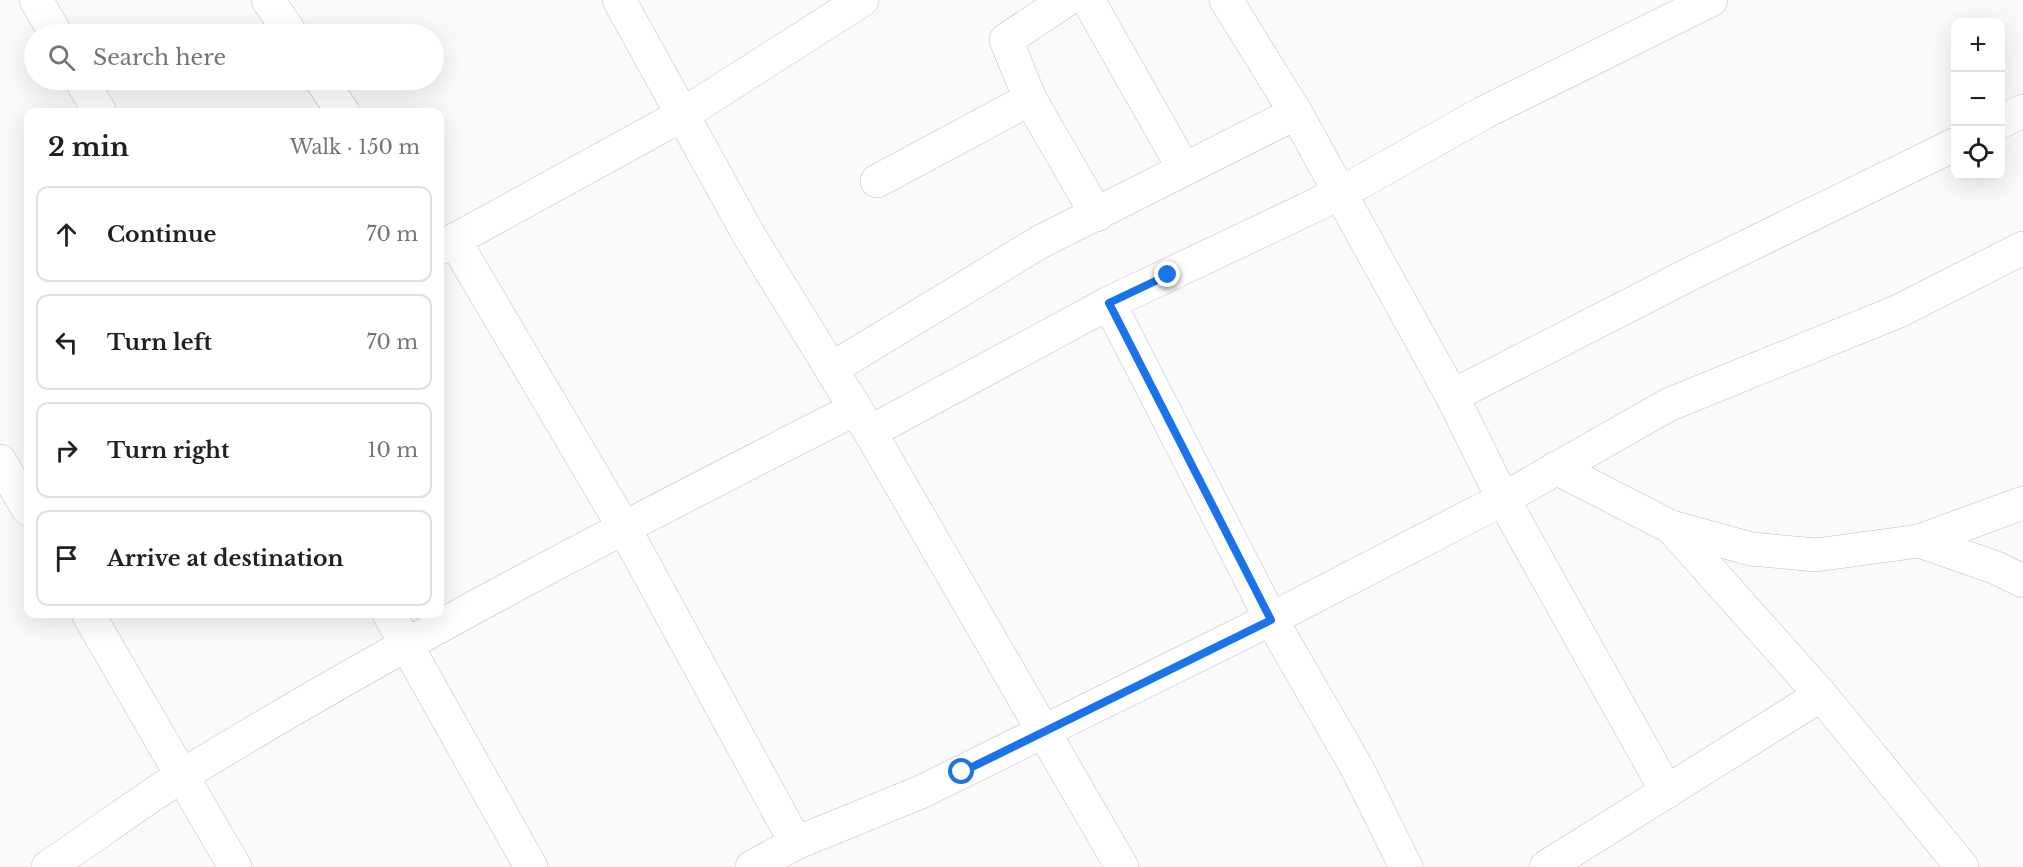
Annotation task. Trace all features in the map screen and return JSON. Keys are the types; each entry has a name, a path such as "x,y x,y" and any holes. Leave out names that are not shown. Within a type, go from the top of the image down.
{"street":[{"path":"36,0 50,24"},
{"path":"268,0 284,24"},
{"path":"619,0 750,237 862,420 1046,732 1122,867"},
{"path":"796,843 623,526 447,244 682,115 862,0"},
{"path":"1066,0 1006,40 1030,99 1097,215"},
{"path":"1088,0 1184,170"},
{"path":"1226,0 1296,113 1341,193 1452,396 1503,499 1667,792"},
{"path":"48,867 181,776 406,643 623,526 862,420 1341,193 1483,113 1711,0"},
{"path":"87,90 98,108"},
{"path":"328,90 340,108"},
{"path":"877,182 1030,99"},
{"path":"2005,120 2023,111"},
{"path":"831,369 1040,242 1296,113"},
{"path":"1452,396 1692,273 1951,146"},
{"path":"752,867 796,843 921,792 1271,620 1503,499 1668,405 1899,310 2023,248"},
{"path":"1109,303 1271,620 1351,758 1406,867"},
{"path":"0,461 19,496"},
{"path":"1556,468 1671,527 1751,549 1816,555 1919,541 2023,503"},
{"path":"1671,527 1821,695 1962,867"},
{"path":"1919,541 1994,567 2023,581"},
{"path":"90,618 236,867"},
{"path":"391,618 531,867"},
{"path":"1546,867 1821,695"}],"route":[{"path":"962,772 1271,620 1109,303 1168,275"}]}
